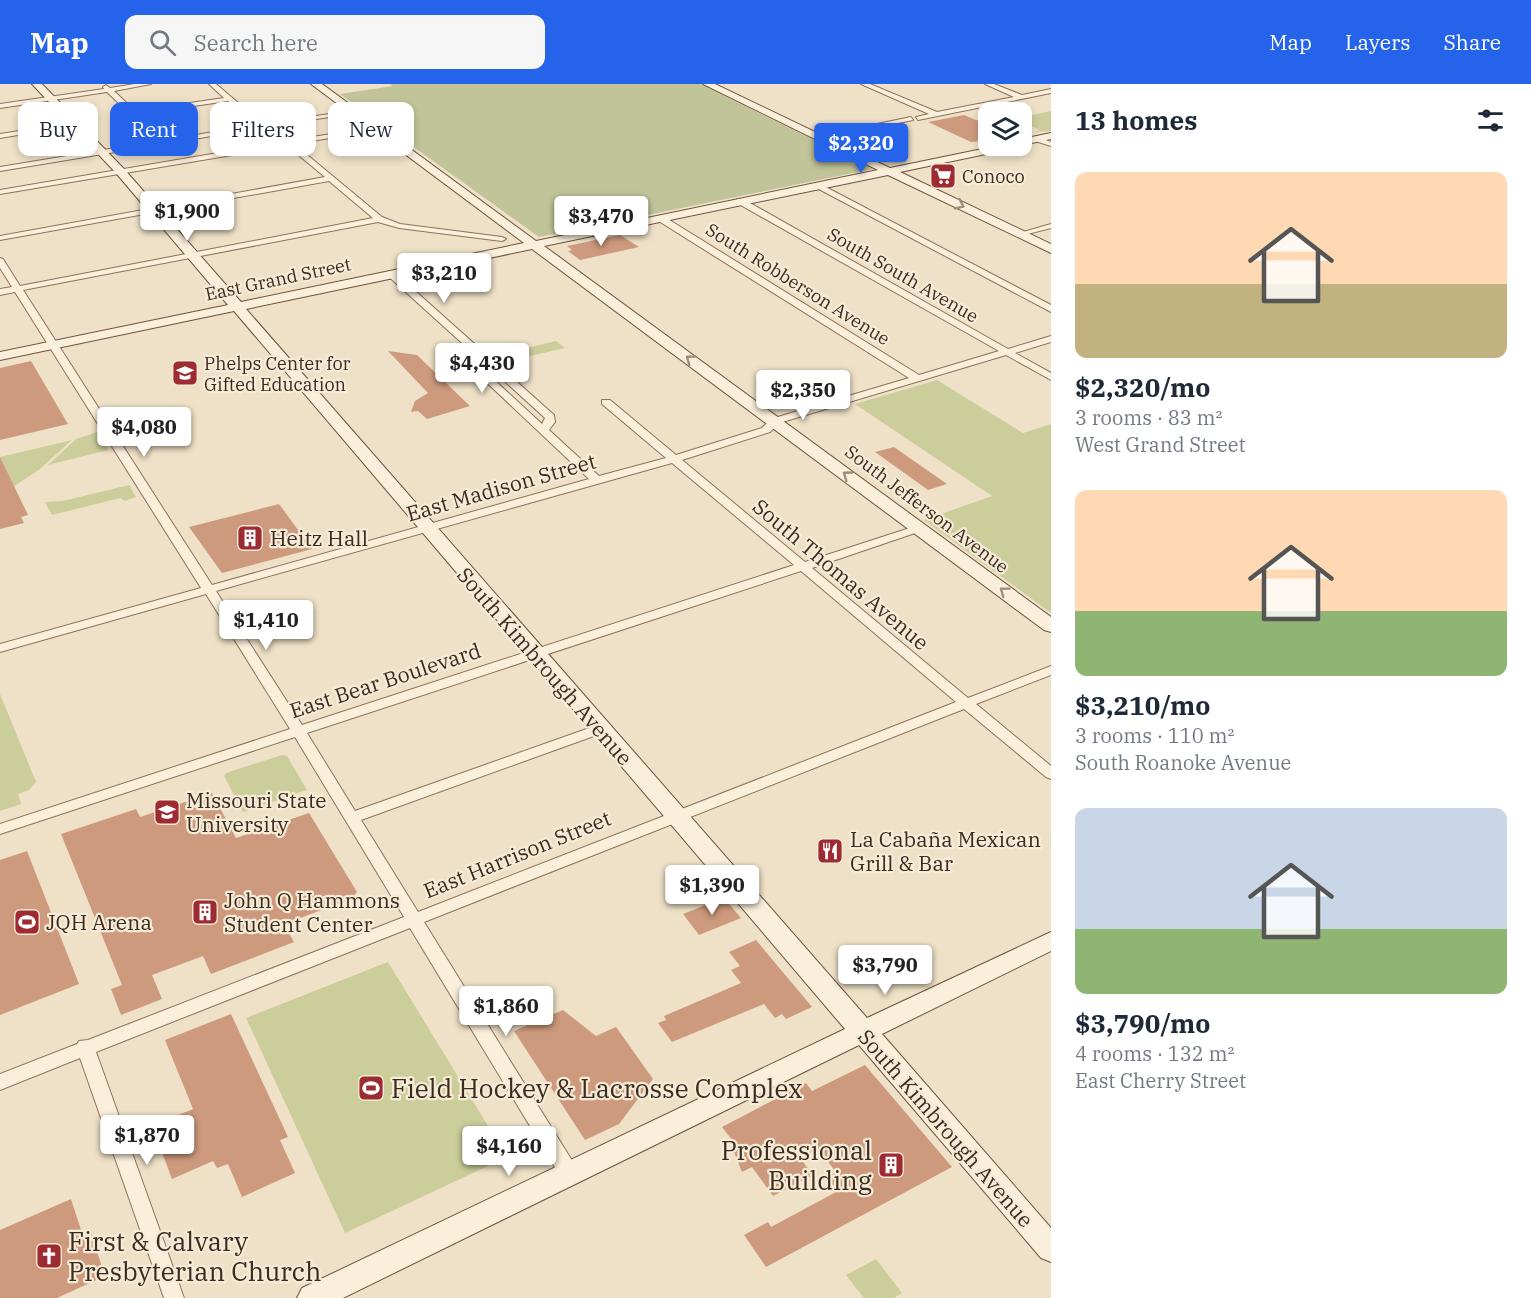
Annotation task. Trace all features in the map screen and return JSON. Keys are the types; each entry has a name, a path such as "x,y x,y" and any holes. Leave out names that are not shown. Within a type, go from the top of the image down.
{"main road":[{"name":"South Kimbrough Avenue","path":"37,84 54,102"},
{"name":"South Jefferson Avenue","path":"316,84 341,102"},
{"path":"708,84 893,170 1051,249"},
{"path":"1032,140 1051,136"},
{"name":"South Kimbrough Avenue","path":"98,147 1051,1250"},
{"path":"861,157 893,163 978,150"},
{"path":"893,170 978,153"},
{"name":"South Jefferson Avenue","path":"414,155 1051,626"},
{"path":"893,170 935,158"},
{"name":"East Grand Street","path":"0,356 893,170"},
{"path":"312,1298 1051,941"}],"street":[{"path":"0,106 107,87 148,84"},
{"path":"212,84 232,102"},
{"path":"864,84 935,114"},
{"path":"988,84 1021,97"},
{"path":"107,87 123,102"},
{"path":"819,137 1051,91"},
{"path":"198,104 229,99"},
{"path":"0,136 18,133"},
{"path":"1038,139 1051,144"},
{"path":"0,169 110,151"},
{"path":"0,192 210,156"},
{"path":"305,156 378,219 399,226 502,239"},
{"path":"0,238 331,178"},
{"path":"818,185 1051,309"},
{"name":"South South Avenue","path":"740,201 1051,377"},
{"name":"South Robberson Avenue","path":"660,218 918,379"},
{"path":"0,292 378,219"},
{"path":"1020,234 1051,226"},
{"path":"0,261 52,345 106,424 298,730 569,1173"},
{"path":"391,274 551,418 542,431"},
{"name":"East Madison Street","path":"1,648 673,459 766,430 775,421 1051,339"},
{"path":"478,353 470,362 596,480"},
{"name":"South Thomas Avenue","path":"606,402 1051,774"},
{"name":"East Bear Boulevard","path":"0,829 920,528"},
{"name":"East Harrison Street","path":"0,1082 86,1046 1051,670"},
{"path":"351,818 600,729"},
{"path":"86,1046 174,1298"}],"green space":[{"path":"390,84 700,84 873,169 539,237 414,147 414,102 351,102 340,94 393,86"},
{"path":"1051,111 1051,131 1033,132 1040,130 1032,126 1032,115"},
{"path":"556,341 565,348 508,361 501,354"},
{"path":"937,380 1023,433 1051,424 1051,613 924,520 992,496 855,404"},
{"path":"97,432 108,450 48,465 76,439"},
{"path":"72,440 40,469 13,487 0,457"},
{"path":"129,485 136,497 125,501 120,498 52,515 45,502 63,501"},
{"path":"0,694 36,782 29,790 18,794 21,804 0,811"},
{"path":"282,755 287,756 307,790 243,812 224,776 226,773"},
{"name":"Field Hockey & Lacrosse Complex","path":"388,962 507,1157 345,1233 246,1018"},
{"path":"876,1259 902,1293 894,1298 864,1298 846,1275"}],"building":[{"path":"964,115 978,121 978,141 971,142 928,122"},
{"path":"620,235 639,247 580,260 568,251 572,250 567,246"},
{"path":"388,351 417,355 470,406 427,419 418,411 411,412 415,401 428,393"},
{"path":"31,361 68,424 0,440 0,368"},
{"path":"894,447 947,484 928,490 875,452"},
{"path":"0,457 28,515 21,517 24,523 0,529"},
{"name":"Heitz Hall","path":"279,504 312,549 222,573 189,527"},
{"name":"John Q Hammons Student Center","path":"212,793 236,838 309,813 357,892 351,899 284,924 294,942 211,974 203,956 152,975 162,999 121,1015 111,989 122,985 61,834 136,809 140,817"},
{"name":"JQH Arena","path":"27,851 79,984 0,1015 0,860"},
{"path":"724,898 741,918 699,935 683,914"},
{"path":"756,940 812,1007 786,1019 782,1014 775,1018 764,1004 672,1042 658,1023 666,1020 664,1016 741,983 731,970 740,966 729,952"},
{"path":"563,1010 596,1036 616,1027 653,1079 619,1124 585,1140 514,1031"},
{"path":"231,1014 288,1137 280,1140 295,1173 242,1197 228,1164 217,1168 213,1161 172,1179 152,1126 193,1109 165,1040"},
{"name":"Professional Building","path":"865,1065 952,1167 766,1267 744,1235 768,1222 771,1227 838,1191 827,1177 836,1172 818,1149 800,1158 813,1175 773,1196 752,1167 742,1172 734,1152 739,1149 722,1127 806,1083 812,1091"},
{"name":"First & Calvary Presbyterian Church","path":"71,1199 83,1236 91,1233 105,1276 57,1298 0,1298 0,1230"}],"place":[{"name":"Conoco","path":"943,176"},
{"name":"Phelps Center for Gifted Education","path":"185,373"},
{"name":"Heitz Hall","path":"250,538"},
{"name":"Missouri State University","path":"167,812"},
{"name":"La Cabaña Mexican Grill & Bar","path":"830,851"},
{"name":"John Q Hammons Student Center","path":"205,912"},
{"name":"JQH Arena","path":"27,922"},
{"name":"Field Hockey & Lacrosse Complex","path":"371,1088"},
{"name":"Professional Building","path":"891,1165"},
{"name":"First & Calvary Presbyterian Church","path":"49,1256"}]}
